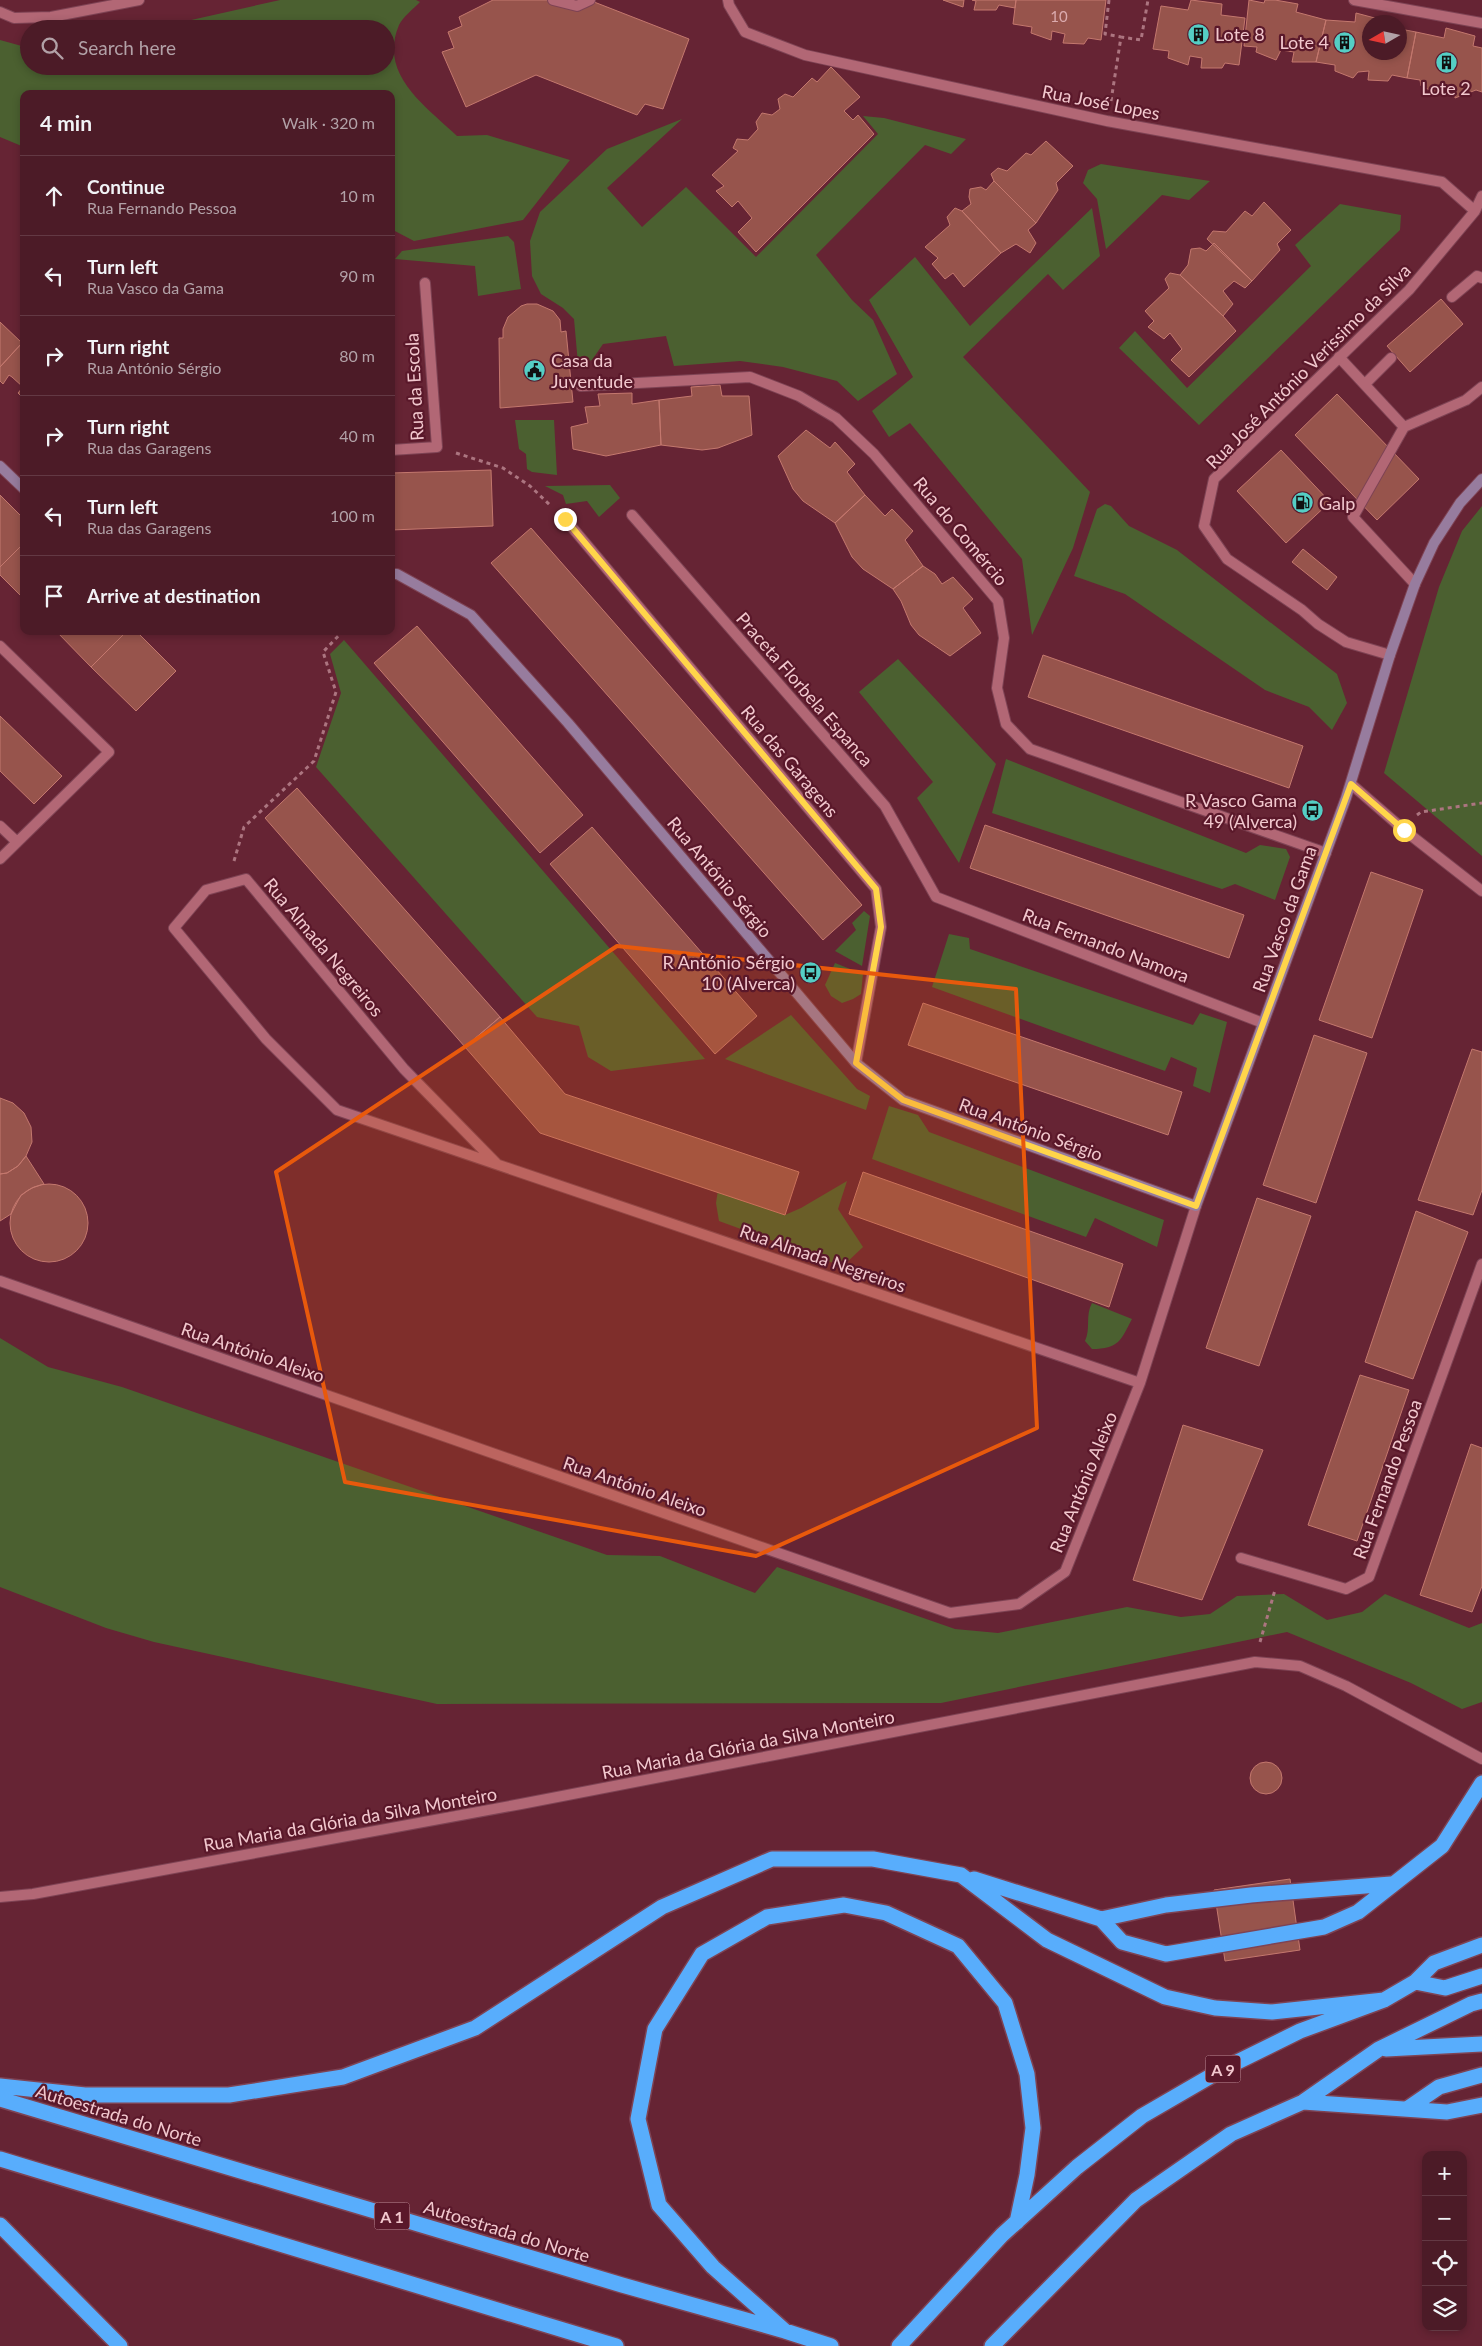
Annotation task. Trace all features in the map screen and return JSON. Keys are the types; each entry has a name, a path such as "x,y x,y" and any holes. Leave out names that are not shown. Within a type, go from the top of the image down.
{"highway":[{"path":"1101,1919 1122,1942 1166,1954 1324,1926 1358,1912 1391,1884 1442,1846 1482,1783"},
{"path":"0,2086 85,2095 229,2095 343,2077 475,2028 662,1907 772,1859 873,1859 961,1875 1101,1919 1166,1905 1251,1895 1391,1884"},
{"path":"961,1875 1047,1940 1165,1998 1216,2008 1272,2012 1384,2000"},
{"path":"785,2330 713,2267 659,2205 638,2119 655,2029 702,1954 767,1918 844,1905 886,1913 958,1946 1006,2003 1027,2074 1033,2128 1028,2175 1017,2222"},
{"name":"A 9","path":"899,2346 1002,2235 1077,2167 1142,2116 1223,2069 1300,2031 1384,2000 1415,1982 1434,1963 1482,1945"},
{"path":"1415,1982 1444,1988 1482,1976"},
{"path":"992,2346 1136,2200 1231,2134 1304,2102 1380,2049 1471,2004 1482,2001"},
{"path":"1380,2049 1482,2044"},
{"path":"1407,2109 1439,2087 1482,2075"},
{"name":"Autoestrada do Norte","path":"0,2099 612,2282 785,2330 831,2346"},
{"path":"1304,2102 1446,2112 1482,2104"},
{"path":"0,2159 616,2346"},
{"path":"0,2225 120,2346"}],"main road":[{"path":"0,466 20,485"},
{"name":"Rua Vasco da Gama","path":"1196,1206 1351,784 1390,655 1415,584 1434,543 1460,503 1482,479"},
{"name":"Rua António Sérgio","path":"395,574 471,615 568,723 856,1063 903,1100 1196,1206"}],"street":[{"path":"0,12 14,18 52,17 139,0"},
{"path":"553,0 577,6 590,0"},
{"path":"1354,0 1482,24"},
{"name":"Rua José Lopes","path":"728,3 744,32 805,54 1107,121 1442,182 1475,211"},
{"name":"Rua José António Verissimo da Silva","path":"1390,655 1346,642 1318,624 1302,610 1227,559 1204,526 1214,479 1409,290 1475,211 1482,196"},
{"path":"1452,297 1477,276 1482,278"},
{"name":"Rua da Escola","path":"395,450 437,447 425,283"},
{"path":"1339,357 1404,427"},
{"path":"1364,384 1391,358"},
{"name":"Rua do Comércio","path":"581,386 750,377 799,396 836,418 874,454 998,601 1004,638 997,688 1006,724 1030,749 1326,853"},
{"path":"1415,584 1353,517 1404,427 1466,400 1482,387"},
{"name":"Praceta Florbela Espanca","path":"632,515 885,806 936,897"},
{"name":"Rua das Garagens","path":"565,519 876,889 881,927 856,1063"},
{"path":"0,646 109,752 0,859"},
{"path":"1351,784 1404,830 1482,891"},
{"path":"0,826 17,842"},
{"name":"Rua Almada Negreiros","path":"496,1163 404,1068 246,879 206,890 174,928 266,1039 337,1110 1140,1383"},
{"name":"Rua Fernando Namora","path":"936,897 1263,1023"},
{"name":"Rua Vasco da Gama","path":"1140,1383 1196,1206"},
{"name":"Rua Fernando Pessoa","path":"1241,1558 1346,1589 1369,1577 1482,1264"},
{"name":"Rua António Aleixo","path":"0,1281 950,1613 1019,1604 1065,1572 1140,1383"},
{"name":"Rua Maria da Glória da Silva Monteiro","path":"0,1897 33,1894 512,1806 1255,1662 1300,1666 1346,1686 1482,1759"}],"path":[{"path":"1109,0 1105,34 1141,40 1148,0"},
{"path":"1115,77 1120,37"},
{"path":"437,447 503,468 530,486 565,519"},
{"path":"227,884 244,827 314,761 336,692 323,652 339,635"},
{"path":"1404,830 1421,812 1482,803"},
{"path":"1255,1662 1280,1570"}],"highlighted area":[{"path":"617,946 1016,989 1037,1428 756,1556 345,1482 276,1172"}],"green space":[{"path":"280,0 416,0 420,2 401,22 395,39 395,20 191,20"},
{"path":"0,40 20,46 20,75 395,75 395,59 400,74 408,88 419,101 457,136 487,135 570,160 523,220 414,241 395,231 395,90 20,90 20,145 0,137"},
{"path":"863,116 884,118 966,139 951,154 925,145 816,255 852,300 873,320 897,374 858,401 837,381 783,367 740,361 674,366 666,336 603,344 592,360 578,364 574,319 563,308 541,294 532,276 530,241 540,212 607,149 682,119 607,188 642,227 686,187 756,257 878,134"},
{"path":"1101,164 1210,181 1189,200 1162,195 1106,249 1097,199 1083,183 1088,170"},
{"path":"1340,204 1401,215 1400,230 1199,425 1119,348 1135,331 1187,388 1311,266 1295,245"},
{"path":"1092,208 1100,256 1063,290 1048,274 963,357 1090,492 1073,548 1032,635 1022,559 910,423 889,437 872,411 913,377 869,300 915,257 970,326"},
{"path":"508,236 514,242 521,289 478,296 475,266 395,259 402,251"},
{"path":"515,420 554,420 557,475 532,472 527,469 526,454 519,449"},
{"path":"610,485 620,498 599,517 587,501 566,504 563,495 545,486"},
{"path":"1105,504 1111,506 1129,526 1177,550 1337,674 1347,703 1332,730 1309,707 1265,690 1125,594 1074,576 1097,509"},
{"path":"1482,506 1482,856 1384,773 1439,587 1462,531"},
{"path":"344,640 705,1059 611,1071 588,1057 579,1026 537,1017 316,767 341,693 330,654"},
{"path":"898,659 996,764 959,863 917,798 933,782 859,692"},
{"path":"1006,759 1246,853 1260,845 1286,849 1290,857 1275,900 1235,884 1222,889 992,813"},
{"path":"864,911 870,916 862,966 835,951 856,930 852,923"},
{"path":"949,934 969,938 970,949 1193,1025 1200,1013 1227,1022 1210,1093 1193,1086 1197,1068 1171,1057 1165,1071 932,987"},
{"path":"835,963 863,974 861,994 842,1003 831,996 825,985"},
{"path":"791,1015 857,1089 870,1096 866,1110 725,1059"},
{"path":"889,1106 918,1115 929,1132 1164,1220 1157,1247 1095,1218 1086,1237 872,1159"},
{"path":"847,1181 838,1209 863,1247 845,1264 833,1263 719,1221 716,1203 718,1190 785,1215 801,1208"},
{"path":"1092,1303 1132,1319 1122,1338 1114,1345 1101,1349 1092,1349 1085,1341"},
{"path":"0,1338 48,1367 122,1387 607,1555 660,1556 755,1593 777,1567 955,1629 998,1633 1127,1607 1181,1617 1210,1614 1237,1596 1284,1594 1327,1620 1362,1612 1385,1594 1469,1628 1482,1623 1482,1702 1462,1709 1411,1683 1287,1632 941,1703 437,1704 154,1642 106,1628 0,1587"}],"building":[{"path":"493,0 589,0 689,39 663,109 645,104 637,115 536,75 466,107 442,52 454,48 448,32 462,26 459,17"},
{"path":"943,0 964,0 963,7"},
{"path":"972,0 1016,0 1015,8 999,5 996,10 974,10 976,1"},
{"path":"1016,0 1106,0 1101,40 1088,38 1084,44 1063,43 1065,34 1052,31 1051,40 1031,33 1032,27 1013,24"},
{"name":"Lote 8","path":"1191,0 1222,4 1221,15 1245,18 1239,65 1225,63 1222,68 1201,68 1202,58 1190,56 1188,65 1168,58 1169,51 1153,49 1161,6 1188,10"},
{"path":"1249,0 1264,3 1265,0 1275,0 1298,4 1296,12 1326,20 1316,62 1292,62 1294,52 1281,50 1276,60 1256,52 1257,47 1244,46"},
{"name":"Lote 4","path":"1356,13 1364,15 1362,60 1407,60 1407,30 1416,32 1407,78 1392,75 1388,81 1368,80 1369,71 1358,72 1353,78 1335,71 1335,65 1316,62 1326,20 1355,22"},
{"name":"Lote 2","path":"1446,28 1475,36 1473,46 1482,48 1482,92 1476,90 1455,98 1455,87 1444,86 1439,94 1421,86 1420,80 1407,78 1416,32 1444,38"},
{"path":"831,67 860,97 844,111 853,120 858,115 874,134 756,252 738,232 752,218 738,201 732,207 716,191 724,186 712,175 738,151 733,148 737,139 748,140 758,129 756,122 762,113 772,115 780,109 778,99 785,94 793,97 812,78 817,82"},
{"path":"1046,141 1073,166 1056,183 1058,190 1036,223 994,181 991,174 998,168 1007,171 1026,153 1031,155"},
{"path":"994,181 1036,223 1028,230 1036,243 1030,253 1016,244 1001,253 962,211 971,204 969,197 970,189 981,187 986,190"},
{"path":"1264,202 1291,230 1277,244 1280,250 1252,281 1207,239 1213,231 1226,232 1245,211 1252,216"},
{"path":"955,208 962,211 1001,253 964,287 953,273 945,279 932,264 938,258 925,247 950,225 947,217"},
{"path":"1214,243 1252,281 1245,288 1234,281 1223,291 1233,304 1223,316 1180,275 1188,265 1191,249 1200,248 1206,251"},
{"path":"1170,273 1180,275 1236,331 1189,377 1171,360 1182,349 1170,333 1164,339 1148,327 1154,321 1145,311 1169,288 1165,279"},
{"path":"1441,299 1463,324 1410,372 1387,346"},
{"name":"Casa da Juventude","path":"537,304 553,311 560,320 561,332 566,331 573,402 500,408 499,338 503,338 503,329 508,317 521,306"},
{"path":"0,322 20,341 20,345 0,367"},
{"path":"20,345 20,384 9,375 3,384 0,381 0,367"},
{"path":"720,385 722,396 749,396 752,435 718,448 702,450 661,445 659,400 692,396 691,387"},
{"path":"632,393 632,404 659,400 661,445 606,456 573,449 571,427 588,423 585,407 600,406 598,394"},
{"path":"1337,394 1419,479 1377,520 1295,435"},
{"path":"806,430 830,448 835,442 855,464 847,472 865,495 835,523 803,501 793,489 778,456"},
{"path":"1281,450 1330,502 1286,543 1237,491"},
{"path":"491,470 493,526 395,530 395,473"},
{"path":"0,495 20,515 20,547 0,567"},
{"path":"865,495 885,516 892,509 913,531 905,540 923,566 893,589 863,569 852,557 835,523"},
{"path":"531,528 862,905 823,940 491,563"},
{"path":"20,547 20,595 0,575 0,567"},
{"path":"1303,549 1337,577 1327,590 1292,562"},
{"path":"923,566 935,574 942,584 953,577 973,599 963,608 981,633 950,656 919,635 911,625 901,601 893,589"},
{"path":"417,626 583,815 540,853 374,663"},
{"path":"60,635 123,635 91,667"},
{"path":"123,635 140,635 176,671 136,711 91,667"},
{"path":"1043,655 1303,746 1289,788 1028,697"},
{"path":"0,716 62,776 34,804 0,771"},
{"path":"297,788 500,1017 465,1047 265,818"},
{"path":"985,825 1244,915 1229,958 970,868"},
{"path":"592,827 757,1016 715,1054 550,864"},
{"path":"1371,872 1423,890 1372,1038 1319,1020"},
{"path":"923,1003 1182,1092 1168,1135 908,1045"},
{"path":"500,1017 565,1094 799,1172 785,1215 540,1133 465,1047"},
{"path":"1314,1035 1367,1053 1316,1203 1263,1185"},
{"path":"1472,1049 1482,1052 1482,1190 1473,1215 1418,1200"},
{"path":"0,1098 13,1103 24,1113 31,1127 32,1142 26,1156 18,1166 7,1173 0,1174"},
{"path":"26,1156 44,1184 32,1188 21,1195 11,1214 0,1221 0,1174 7,1173 18,1166"},
{"path":"863,1172 1123,1264 1109,1307 849,1214"},
{"path":"49,1184 64,1187 76,1196 85,1208 88,1223 85,1238 76,1250 64,1259 49,1262 34,1259 22,1250 13,1238 10,1223 13,1208 22,1196 34,1187"},
{"path":"1257,1198 1311,1216 1259,1366 1206,1348"},
{"path":"1416,1211 1468,1232 1413,1379 1365,1362"},
{"path":"1360,1375 1409,1390 1357,1541 1308,1525"},
{"path":"1183,1425 1263,1450 1202,1600 1133,1580"},
{"path":"1471,1444 1482,1448 1482,1586 1472,1612 1420,1595"},
{"path":"1266,1762 1272,1763 1277,1767 1281,1772 1281,1784 1277,1789 1272,1793 1266,1794 1260,1793 1255,1789 1251,1784 1250,1778 1251,1772 1255,1767 1260,1763"},
{"path":"1290,1879 1300,1950 1225,1961 1214,1890"}],"place":[{"name":"Lote 8","path":"1199,34"},
{"name":"Lote 4","path":"1345,42"},
{"name":"Lote 2","path":"1446,63"},
{"name":"Casa da Juventude","path":"535,370"},
{"name":"Galp","path":"1303,503"},
{"name":"R Vasco Gama 49 (Alverca)","path":"1313,810"},
{"name":"R António Sérgio 10 (Alverca)","path":"811,972"}],"route":[{"path":"565,519 876,889 881,927 856,1063 903,1100 1196,1206 1351,784 1404,830"}]}
